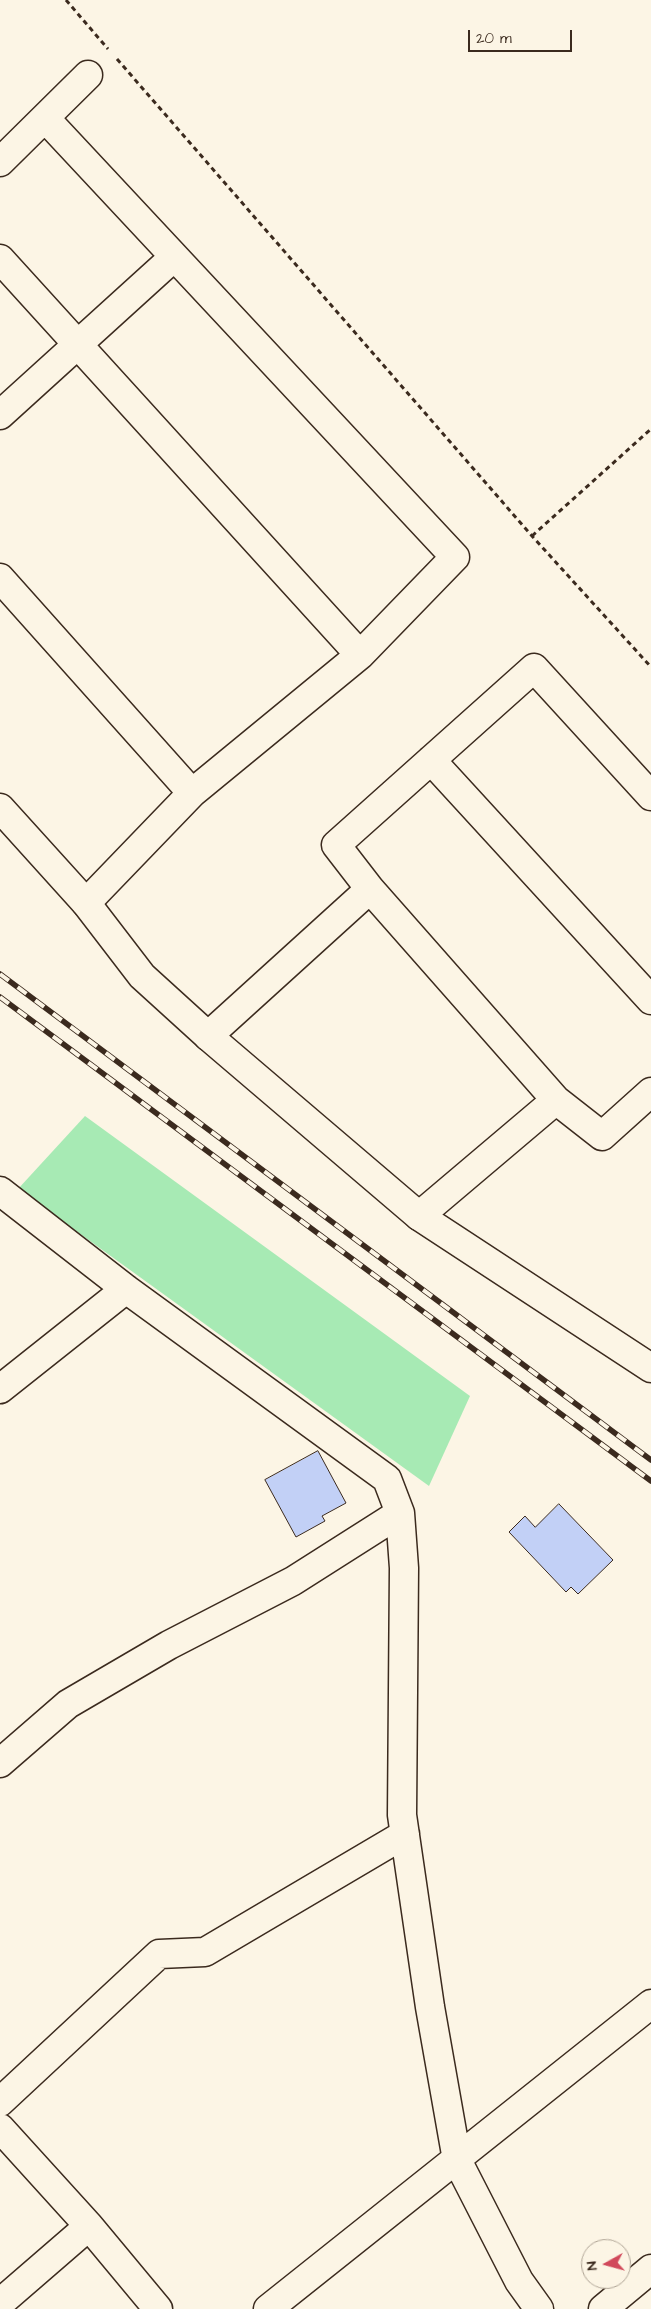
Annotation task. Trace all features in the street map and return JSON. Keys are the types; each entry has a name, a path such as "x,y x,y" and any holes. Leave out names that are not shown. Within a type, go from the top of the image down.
{"street":[{"path":"0,162 88,75"},
{"path":"45,118 455,557 360,654 192,793 86,903"},
{"path":"0,415 174,257"},
{"path":"0,259 360,654"},
{"path":"0,578 192,793"},
{"path":"651,796 534,668 336,845 370,889 556,1100 602,1136 651,1092"},
{"path":"431,760 651,1000"},
{"path":"0,808 86,903 142,976 208,1036 419,1216 651,1368"},
{"path":"208,1036 370,889"},
{"path":"419,1216 556,1100"},
{"path":"0,1191 126,1289 387,1479 400,1513 404,1568 402,1815 430,2008 457,2160 519,2282 539,2309"},
{"path":"0,1388 126,1289"},
{"path":"0,1763 68,1704 169,1645 293,1581 400,1513"},
{"path":"0,2102 158,1954 205,1952 405,1834"},
{"path":"268,2309 651,2004"},
{"path":"0,2128 90,2226 158,2309"},
{"path":"0,2303 90,2226"},
{"path":"603,2309 651,2269"}],"path":[{"path":"66,0 532,536 651,667"},
{"path":"532,536 651,429"}],"green space":[{"path":"85,1116 470,1396 429,1486 18,1189"}],"building":[{"path":"318,1451 346,1503 322,1516 325,1521 296,1537 265,1480"},
{"path":"559,1504 613,1560 578,1594 571,1587 566,1592 509,1532 525,1516 535,1527"}],"railway":[{"path":"0,974 651,1460"},
{"path":"0,997 651,1481"}]}
